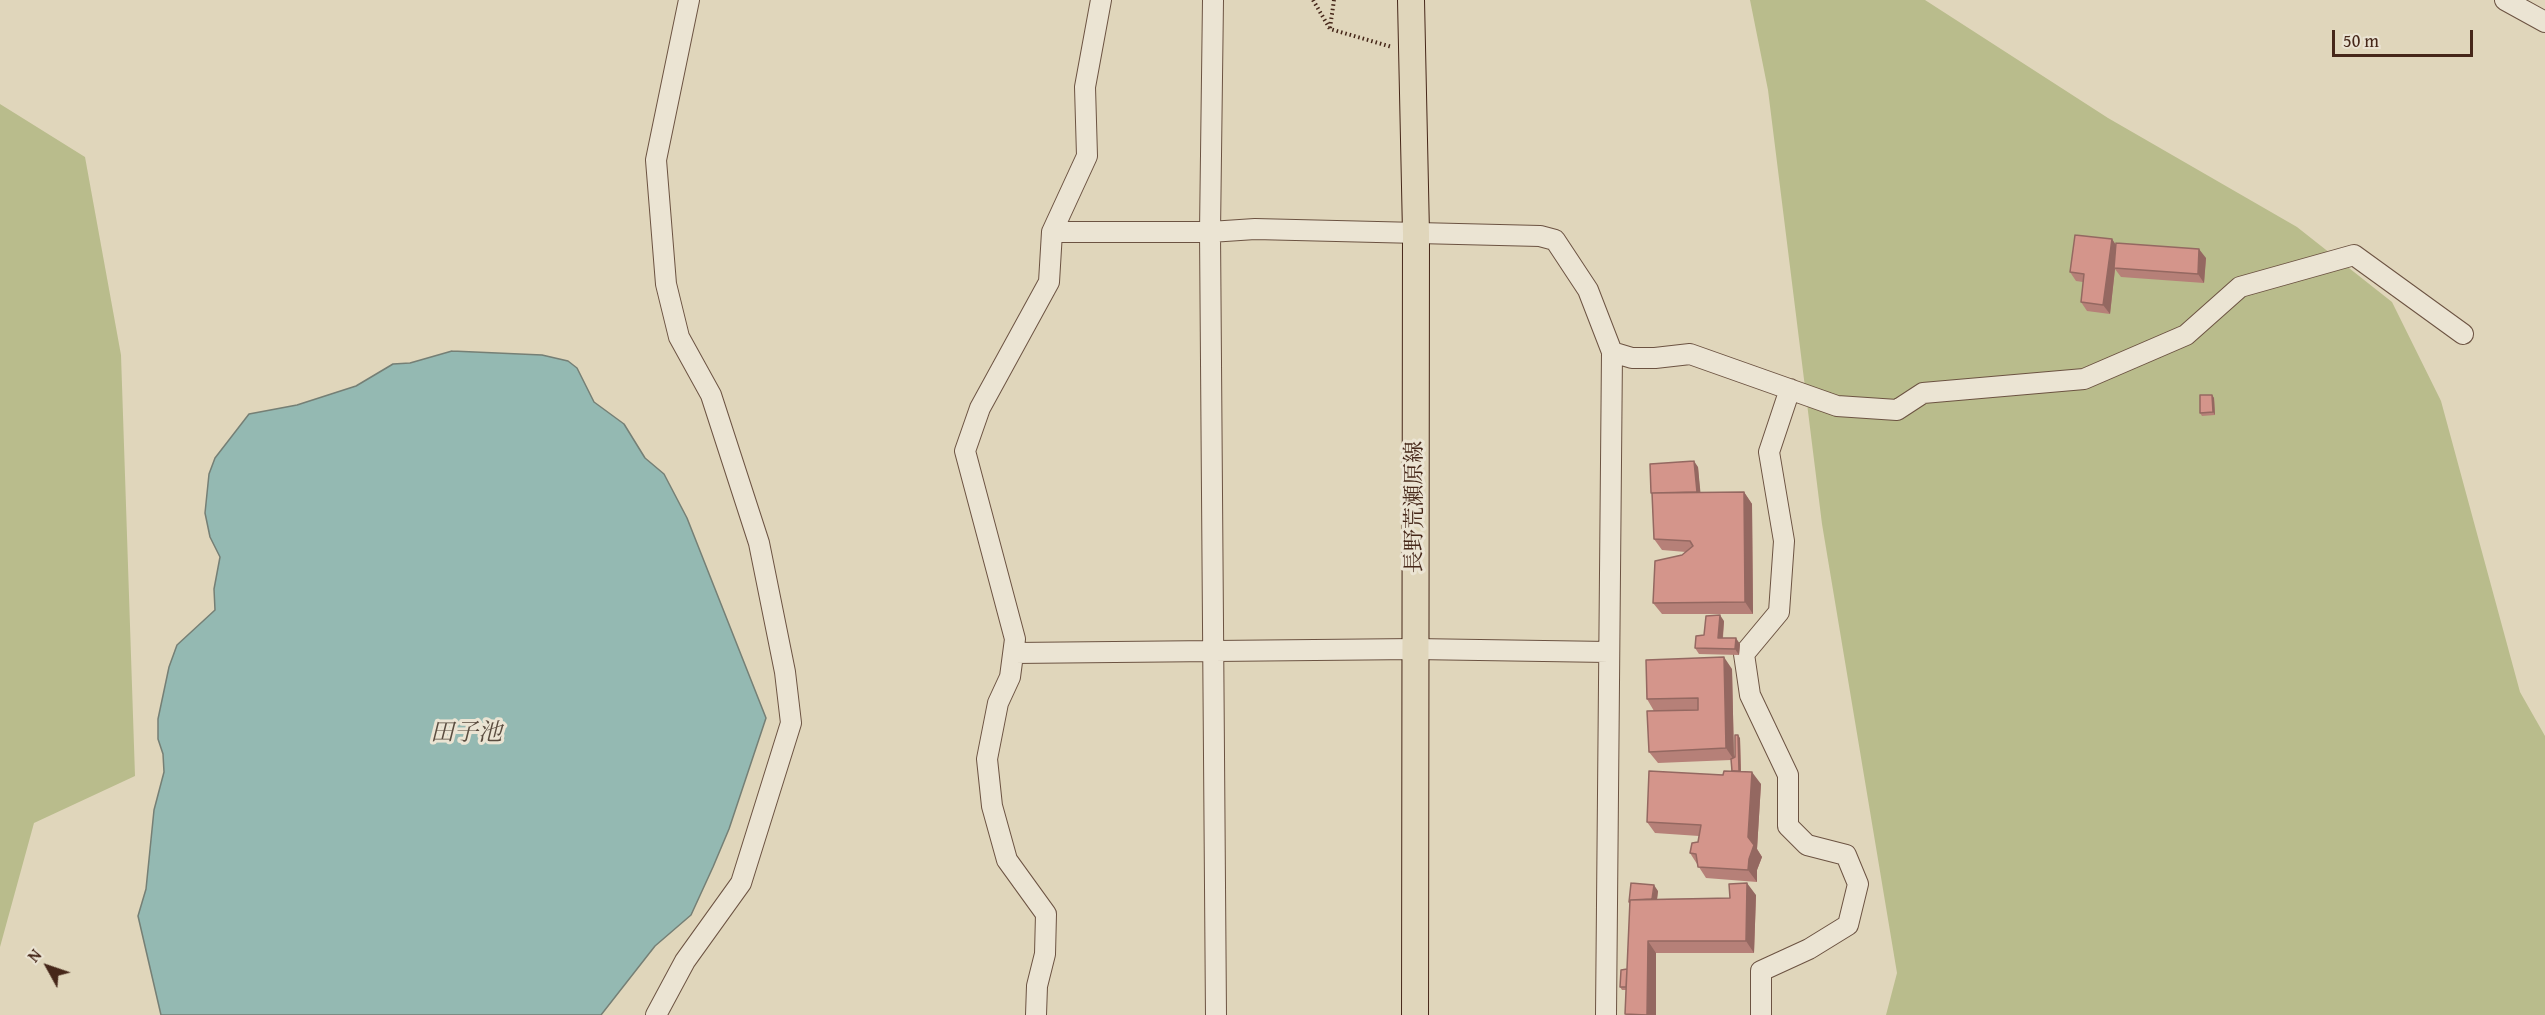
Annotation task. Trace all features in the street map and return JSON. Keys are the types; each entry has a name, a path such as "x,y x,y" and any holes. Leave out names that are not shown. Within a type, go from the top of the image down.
{"main road":[{"name":"長野荒瀬原線","path":"1411,0 1416,233 1415,1015"}],"street":[{"path":"656,1015 685,961 741,883 791,723 785,672 759,543 711,395 679,337 666,284 656,160 689,0"},
{"path":"1036,1015 1037,986 1045,954 1046,914 1007,860 992,806 987,759 998,703 1010,677 1015,639 966,451 980,408 1049,282 1052,232 1087,156 1085,87 1101,0"},
{"path":"1213,0 1210,232 1216,1015"},
{"path":"2505,0 2545,22"},
{"path":"1052,232 1210,232 1254,229 1540,236 1555,240 1588,290 1612,352 1606,1015"},
{"path":"1612,352 1644,358 1690,354 1837,406 1897,410 1923,393 2085,379 2186,335 2240,287 2354,255 2463,334"},
{"path":"1761,1015 1761,971 1809,949 1848,925 1858,884 1846,855 1807,845 1788,826 1788,775 1750,694 1744,654 1779,612 1784,541 1769,452 1790,389"},
{"path":"1014,653 1415,649 1608,652"}],"path":[{"path":"1313,0 1330,29 1412,53"},
{"path":"1330,29 1334,0"}],"green space":[{"path":"1750,0 1925,0 2108,118 2297,227 2392,302 2441,401 2520,692 2545,736 2545,1015 1886,1015 1897,973 1822,524 1768,90"},
{"path":"0,104 85,157 121,355 135,776 34,823 0,947"}],"water":[{"name":"田子池","path":"452,351 542,355 568,361 577,368 594,402 624,424 645,458 664,474 687,518 766,718 729,829 713,867 691,915 655,946 601,1015 161,1015 138,916 146,889 154,810 164,772 163,754 158,739 158,719 169,667 177,645 215,610 214,589 220,557 210,537 205,513 209,474 215,458 249,414 297,405 356,386 393,364 410,363"}],"building":[{"path":"2075,235 2112,239 2103,305 2081,302 2084,274 2070,272"},
{"path":"2116,243 2199,249 2198,274 2114,268"},
{"path":"2200,395 2212,395 2213,412 2200,413"},
{"path":"1694,461 1697,492 1651,493 1650,464"},
{"path":"1744,492 1745,602 1653,603 1655,561 1682,555 1693,546 1690,541 1654,539 1652,493"},
{"path":"1720,615 1718,638 1736,638 1735,649 1695,648 1696,636 1704,635 1706,616"},
{"path":"1724,657 1726,748 1649,752 1647,711 1698,710 1698,698 1647,699 1646,660"},
{"path":"1735,735 1738,735 1739,771 1732,771 1731,759 1735,757"},
{"path":"1649,771 1723,775 1724,771 1752,772 1748,837 1754,845 1748,870 1698,867 1696,854 1690,853 1692,843 1698,842 1701,825 1647,822"},
{"path":"1631,883 1654,885 1652,899 1630,900 1629,902"},
{"path":"1747,883 1746,941 1648,941 1647,1015 1625,1014 1630,900 1730,898 1729,884"},
{"path":"1627,969 1626,987 1620,987 1621,970"}]}
